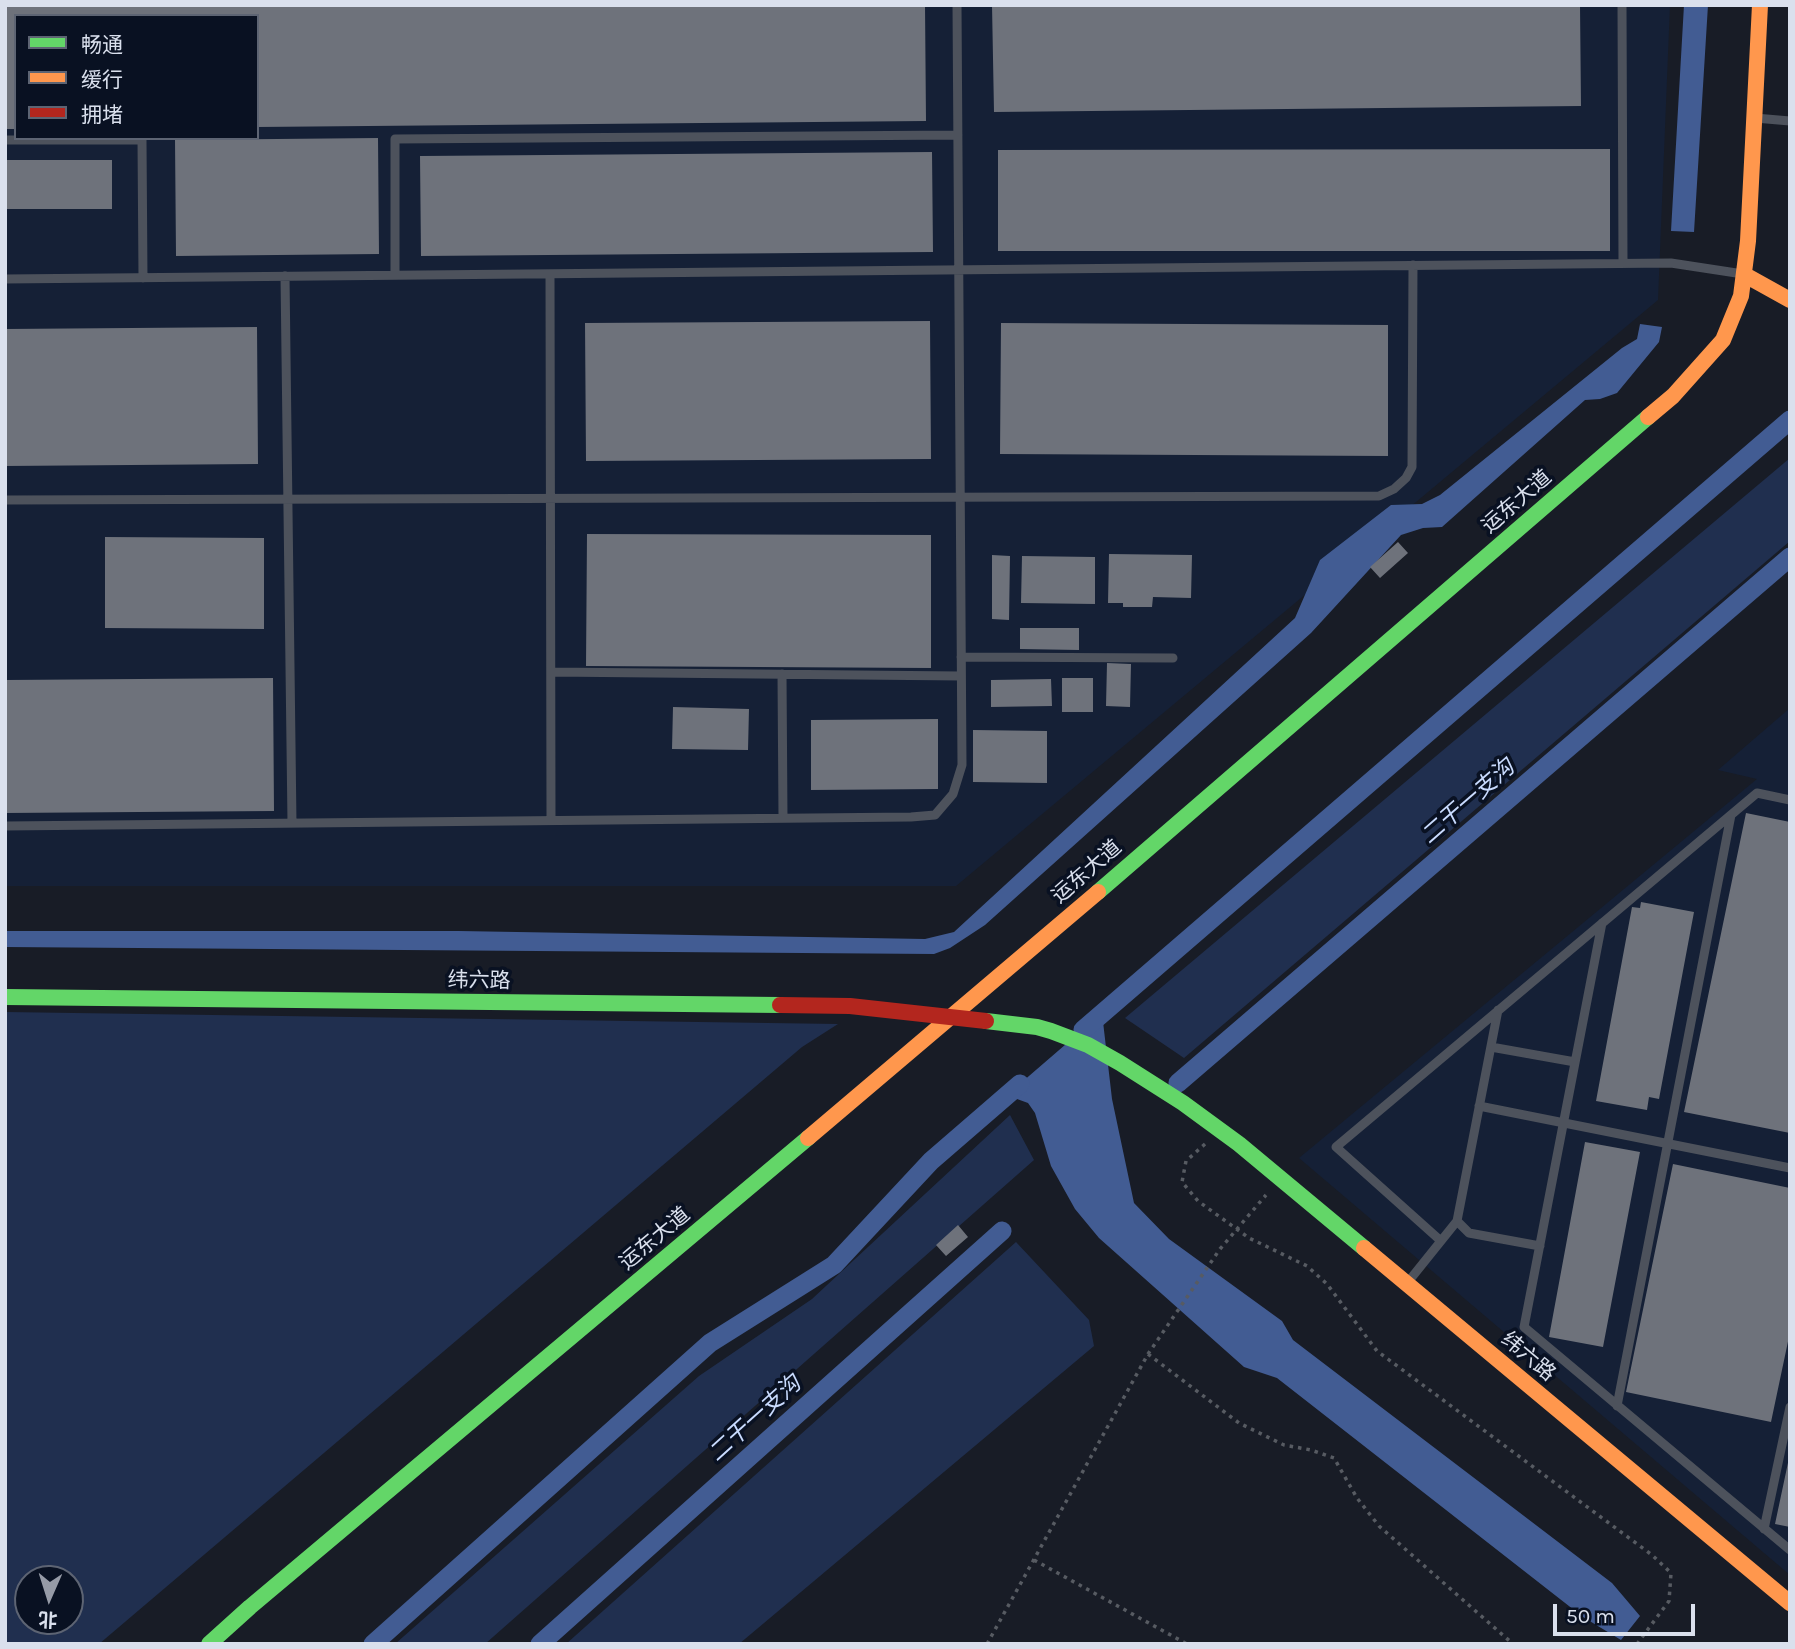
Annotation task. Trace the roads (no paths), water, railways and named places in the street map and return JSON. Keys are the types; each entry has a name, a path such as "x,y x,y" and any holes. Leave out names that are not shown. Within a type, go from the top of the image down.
{"street":[{"name":"运东大道","path":"209,1644 951,1017 1673,396 1723,340 1741,296 1745,275 1760,5"},
{"path":"1745,275 1790,300"},
{"name":"纬六路","path":"5,997 850,1006 1051,1031 1088,1045 1121,1063 1183,1103 1239,1144 1790,1603"}],"lane":[{"path":"5,826 935,815 953,794 962,765 957,5"},
{"path":"1622,5 1623,263"},
{"path":"1754,118 1790,121"},
{"path":"395,275 395,139 958,135"},
{"path":"5,140 142,140 143,278"},
{"path":"5,279 1623,263 1671,263 1745,275"},
{"path":"5,500 1379,496 1394,489 1406,478 1412,467 1413,265"},
{"path":"550,274 551,820"},
{"path":"285,276 292,823"},
{"path":"961,657 1173,658"},
{"path":"551,672 961,676"},
{"path":"782,674 783,818"},
{"path":"1441,1241 1336,1147 1757,793 1790,800"},
{"path":"1617,1406 1731,815"},
{"path":"1602,923 1524,1327 1788,1548"},
{"path":"1406,1283 1457,1221 1498,1010"},
{"path":"1491,1047 1575,1062"},
{"path":"1479,1107 1790,1168"},
{"path":"1457,1221 1469,1233 1540,1247"},
{"path":"1764,1529 1790,1407"}],"waterway":[{"path":"1083,1030 1790,420"},
{"name":"二干一支沟","path":"1178,1083 1790,557"},
{"path":"373,1644 710,1343 834,1265 931,1161 1020,1084"},
{"name":"二干一支沟","path":"540,1644 1002,1231"}]}
